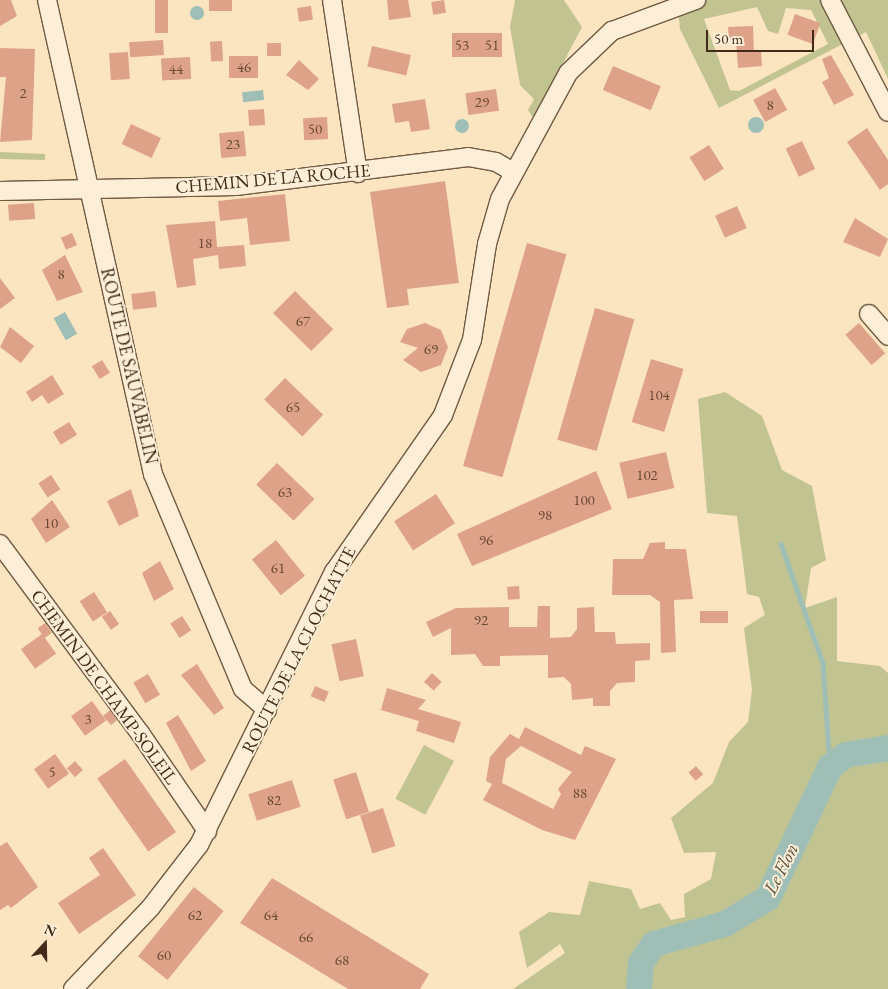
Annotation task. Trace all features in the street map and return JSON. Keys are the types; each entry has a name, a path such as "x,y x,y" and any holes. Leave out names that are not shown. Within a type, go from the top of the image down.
{"street":[{"name":"ROUTE DE SAUVABELIN","path":"47,0 78,155 90,186 153,474 236,674 245,691 267,710"},
{"path":"332,0 358,173"},
{"name":"ROUTE DE LA CLOCHATTE","path":"73,989 151,907 207,831 334,572 452,396 472,340 491,227 513,172 568,73 584,54 612,31 640,17 696,0"},
{"path":"830,0 888,112"},
{"name":"CHEMIN DE LA ROCHE","path":"0,191 90,186 236,186 358,173 468,157 496,162 513,172"},
{"path":"869,314 888,336"},
{"name":"CHEMIN DE CHAMP-SOLEIL","path":"0,544 140,733 207,831"}],"green space":[{"path":"515,0 564,0 582,27 534,119 528,110 534,99 520,85 510,27"},
{"path":"677,0 888,0 888,79 866,32 719,108 680,29","holes":["757,7 768,31 778,34 786,8 811,10 828,44 739,91 730,90 704,19"]},
{"path":"0,152 45,154 45,160 0,159"},
{"path":"725,392 762,416 782,470 812,486 826,560 811,568 805,608 837,597 837,661 880,666 888,673 888,989 513,989 565,953 560,944 527,968 519,932 549,912 580,915 589,881 631,889 640,909 660,903 671,920 685,917 684,894 711,879 716,852 684,853 671,818 713,783 729,742 748,722 752,690 744,628 765,615 759,597 747,594 737,516 707,513 698,399"},
{"path":"424,745 454,761 425,815 395,799"}],"water":[{"path":"197,6 202,8 204,13 202,18 197,20 192,18 190,13 192,8"},
{"path":"263,90 264,100 243,102 242,92"},
{"path":"756,117 762,119 764,125 762,131 756,133 750,131 748,125 750,119"},
{"path":"462,119 467,121 469,126 467,131 462,133 457,131 455,126 457,121"},
{"path":"65,312 77,334 66,340 54,318"}],"building":[{"path":"0,0 11,0 17,16 0,26"},
{"path":"155,0 168,0 168,33 155,33"},
{"path":"209,0 232,0 232,11 209,11"},
{"path":"387,0 408,0 411,17 389,20"},
{"path":"444,0 446,13 433,15 431,2"},
{"path":"311,6 313,20 299,22 297,8"},
{"path":"795,14 820,23 813,44 787,35"},
{"path":"753,26 754,52 761,52 762,66 738,68 736,40 729,40 728,27"},
{"path":"452,33 502,33 502,57 452,57"},
{"path":"163,40 164,55 130,57 129,42"},
{"path":"222,41 223,61 211,62 210,42"},
{"path":"267,43 281,43 281,56 267,56"},
{"path":"372,46 411,55 406,75 367,66"},
{"path":"0,48 35,49 32,140 0,142 6,77 0,77"},
{"path":"128,52 130,79 111,80 109,53"},
{"path":"831,55 854,95 834,105 822,82 829,78 822,59"},
{"path":"229,56 258,56 258,78 229,78"},
{"path":"190,57 191,79 162,80 161,59"},
{"path":"299,60 319,79 308,90 286,75"},
{"path":"613,66 661,86 651,110 603,90"},
{"path":"775,88 787,110 765,122 753,100"},
{"path":"496,89 499,111 468,115 465,93"},
{"path":"425,99 430,129 411,132 409,121 395,123 392,104"},
{"path":"264,109 265,125 249,126 248,110"},
{"path":"327,117 328,139 304,140 303,118"},
{"path":"131,124 161,138 152,158 122,144"},
{"path":"867,128 888,160 888,184 880,190 847,142"},
{"path":"244,131 246,156 221,158 219,133"},
{"path":"802,141 815,169 799,177 786,149"},
{"path":"709,145 724,169 704,181 689,157"},
{"path":"445,181 459,283 407,289 409,305 387,308 370,192"},
{"path":"285,194 290,241 250,245 247,218 220,221 218,201"},
{"path":"34,203 35,219 9,221 8,205"},
{"path":"737,206 747,228 725,238 715,216"},
{"path":"855,218 888,239 880,257 843,242"},
{"path":"215,221 217,247 244,245 246,266 219,269 218,255 193,259 196,285 177,288 166,225"},
{"path":"72,233 77,245 66,250 61,238"},
{"path":"527,243 566,254 502,477 463,466"},
{"path":"65,255 83,292 57,301 42,270"},
{"path":"0,278 15,298 0,309"},
{"path":"155,291 157,307 133,310 131,294"},
{"path":"295,291 333,329 311,351 273,313"},
{"path":"595,308 634,319 597,451 557,440"},
{"path":"425,323 441,330 448,347 441,365 421,372 403,360 418,348 400,342 407,329"},
{"path":"859,323 885,353 872,365 845,335"},
{"path":"10,327 34,346 21,363 0,347"},
{"path":"651,359 684,369 664,432 632,422"},
{"path":"102,360 110,373 100,379 92,366"},
{"path":"52,375 64,394 48,404 42,395 32,402 26,392"},
{"path":"285,378 323,415 302,436 264,400"},
{"path":"69,422 77,435 61,445 53,432"},
{"path":"666,452 674,488 628,499 619,463"},
{"path":"277,463 314,499 294,521 256,485"},
{"path":"596,471 612,509 472,566 457,534"},
{"path":"51,475 60,489 48,497 38,483"},
{"path":"131,489 139,516 119,526 107,501"},
{"path":"436,494 455,523 413,551 394,521"},
{"path":"52,500 70,527 46,543 31,519"},
{"path":"276,540 305,576 281,595 252,560"},
{"path":"665,542 665,549 686,549 693,599 674,600 676,652 661,653 660,602 650,595 612,595 613,559 643,559 650,543"},
{"path":"160,561 174,589 154,601 142,573"},
{"path":"519,586 520,599 508,600 507,587"},
{"path":"94,592 107,612 93,621 80,601"},
{"path":"538,606 550,606 550,638 571,637 577,629 577,608 594,607 595,632 615,632 616,644 650,643 650,660 635,661 635,682 617,683 610,691 610,706 593,706 593,698 572,700 571,684 564,677 548,678 548,655 500,656 500,666 483,666 475,654 451,655 451,628 433,637 426,622 456,608 509,607 509,627 537,627"},
{"path":"110,611 119,624 111,630 102,617"},
{"path":"700,611 728,611 728,623 700,623"},
{"path":"182,616 191,630 180,638 170,624"},
{"path":"45,623 52,633 45,638 38,628"},
{"path":"42,634 56,653 35,669 21,649"},
{"path":"356,639 364,676 339,681 332,644"},
{"path":"197,664 224,708 214,715 181,675"},
{"path":"432,673 442,682 434,691 424,682"},
{"path":"148,674 160,695 145,703 133,682"},
{"path":"315,686 329,692 325,702 311,696"},
{"path":"387,688 426,700 418,709 461,722 454,743 416,731 419,721 381,710"},
{"path":"92,701 106,720 85,736 71,716"},
{"path":"110,710 117,720 111,725 103,716"},
{"path":"178,715 206,761 191,771 166,723"},
{"path":"525,727 581,755 585,746 616,759 575,840 542,830 483,800 492,784 486,781 490,757 510,734 519,739","holes":["521,746 572,772 558,789 561,794 553,809 502,783 506,759"]},
{"path":"55,754 69,773 48,789 34,769"},
{"path":"125,759 176,832 148,851 97,779"},
{"path":"75,761 83,770 75,777 67,768"},
{"path":"696,766 703,774 696,781 688,773"},
{"path":"356,772 369,812 346,819 333,779"},
{"path":"292,780 301,807 257,821 248,794"},
{"path":"383,808 395,846 373,853 360,815"},
{"path":"7,842 38,887 11,908 8,905 0,910 0,846"},
{"path":"103,848 136,895 79,934 58,903 100,875 89,858"},
{"path":"272,878 429,974 420,989 348,989 240,923"},
{"path":"194,887 224,911 168,980 138,956"}],"waterway":[{"path":"781,544 823,663 830,767"},
{"name":"Le Flon","path":"639,989 641,963 654,944 725,924 768,898 830,767 846,755 888,748"}]}
